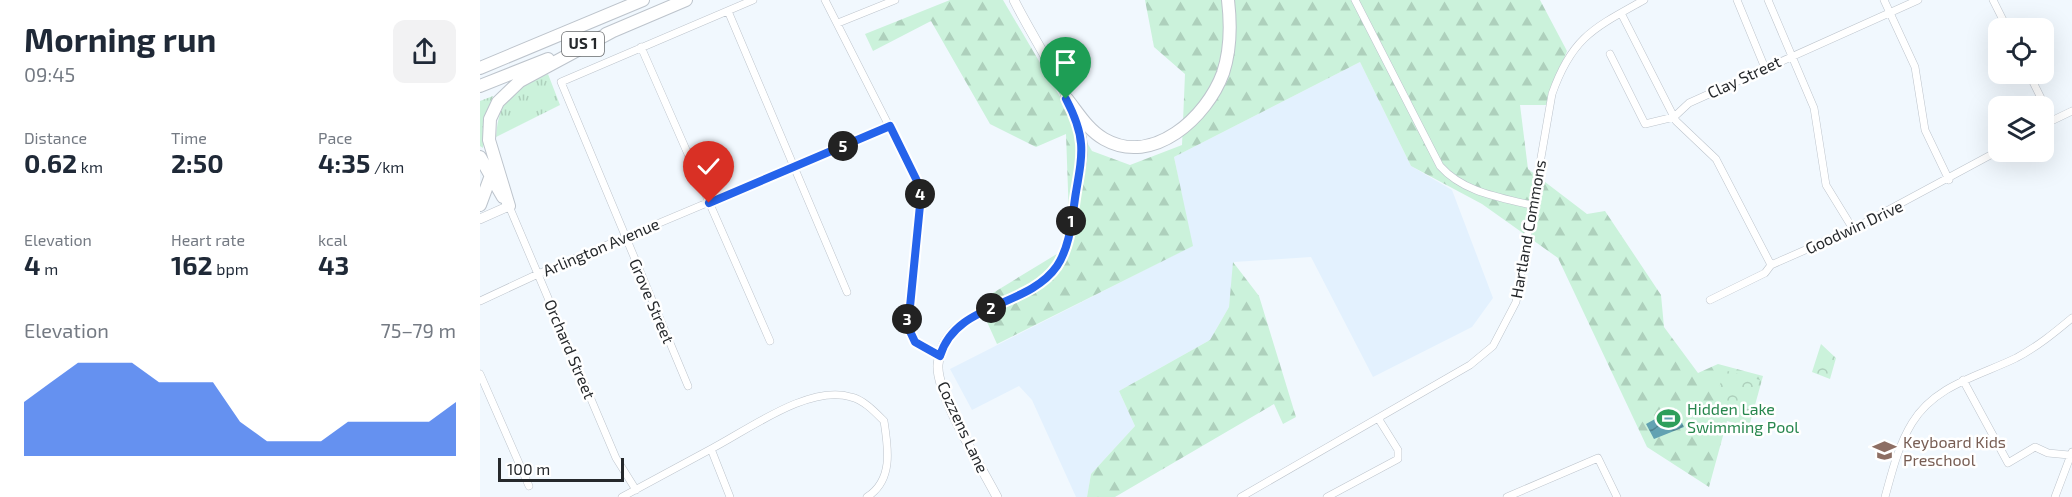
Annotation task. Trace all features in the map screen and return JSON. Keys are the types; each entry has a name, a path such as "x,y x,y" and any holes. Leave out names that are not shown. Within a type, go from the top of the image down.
{"highway":[{"name":"US 1","path":"480,68 643,0"},
{"name":"US 1","path":"480,86 686,0"},
{"path":"1066,99 1092,130 1113,143 1128,147 1144,146 1177,132 1198,113 1219,82 1229,46 1228,0"},
{"path":"509,207 489,140 490,119 495,107 515,85 614,31"},
{"path":"480,156 490,178 509,207"},
{"path":"480,206 490,178"}],"street":[{"path":"753,0 641,46 770,341"},
{"name":"Cozzens Lane","path":"825,0 918,183 921,195 908,327 915,342 940,356 941,388 997,497"},
{"path":"838,23 895,0"},
{"path":"940,356 947,340 959,326 1041,281 1054,270 1067,243 1083,152 1079,130 1066,99 1014,0"},
{"path":"1355,0 1440,166 1452,180 1477,191 1531,205"},
{"name":"Hartland Commons","path":"1241,497 1252,494 1470,365 1493,346 1516,302 1552,94 1561,68 1574,46 1596,27 1644,0"},
{"path":"1737,0 1765,68"},
{"path":"1768,0 1815,108 1826,185 1853,229"},
{"path":"1884,0 1918,79 1925,130 1949,180"},
{"name":"Clay Street","path":"1610,54 1645,124 1674,117 1689,103 1918,0"},
{"path":"1993,0 2002,18"},
{"path":"728,10 847,292"},
{"path":"1621,13 1674,117 1716,159 1771,265"},
{"name":"Grove Street","path":"641,46 561,82 688,386"},
{"path":"2054,119 2072,111"},
{"name":"Arlington Avenue","path":"480,301 538,274 890,126"},
{"name":"Goodwin Drive","path":"1710,300 1765,273 1771,265 1853,229 1949,180 1988,157"},
{"path":"480,219 509,207"},
{"name":"Orchard Street","path":"509,207 616,458 636,490"},
{"path":"1886,497 1898,451 1911,423 1934,399 1963,380 2034,348 2072,318"},
{"path":"480,374 529,486"},
{"path":"1963,380 2008,463 2035,447 2048,453 2071,454 2055,497"},
{"path":"622,497 790,406 816,395 834,393 854,397 884,421 889,453 881,480 867,497"},
{"path":"1327,497 1398,459 1398,450 1378,418"},
{"path":"711,449 730,497"},
{"path":"1507,497 1598,458 1617,497"}],"shaded area":[{"path":"1360,62 1411,166 1452,190 1493,298 1472,327 1373,377 1311,257 1234,262 1229,307 1210,340 1119,391 1135,426 1091,474 1087,497 1076,497 1032,400 1019,386 972,410 950,369 1192,246 1174,157"}],"green space":[{"path":"950,0 1003,0 1092,151 1130,165 1182,145 1185,74 1154,47 1145,0 1540,0 1567,51 1546,105 1520,105 1528,169 1587,214 1605,211 1661,295 1664,327 1698,373 1718,364 1763,376 1749,427 1727,421 1709,487 1647,447 1558,258 1482,204 1411,166 1360,62 1174,157 1193,246 997,344 978,302 1070,246 1066,134 1036,147 990,124 931,21 873,51 865,34"},
{"path":"548,74 560,105 496,137 500,112 510,96"},
{"path":"493,96 484,129 483,148 480,146 480,101"},
{"path":"1233,262 1259,296 1296,417 1283,424 1274,404 1115,497 1087,497 1091,474 1135,426 1119,391 1210,340 1229,307"},
{"path":"1821,344 1836,358 1830,379 1812,372"},
{"path":"1724,370 1760,380 1748,425 1712,415"}],"water":[{"name":"Hidden Lake Swimming Pool","path":"1675,408 1684,427 1654,439 1646,424"}],"place":[{"name":"Hidden Lake Swimming Pool","path":"1669,418"},
{"name":"Keyboard Kids Preschool","path":"1885,451"}],"route":[{"path":"709,203 890,126 918,183 921,195 919,227 912,267 908,327 915,342 940,356 947,340 959,326 1046,278 1061,258 1067,243 1083,152 1082,138 1066,99"}]}
